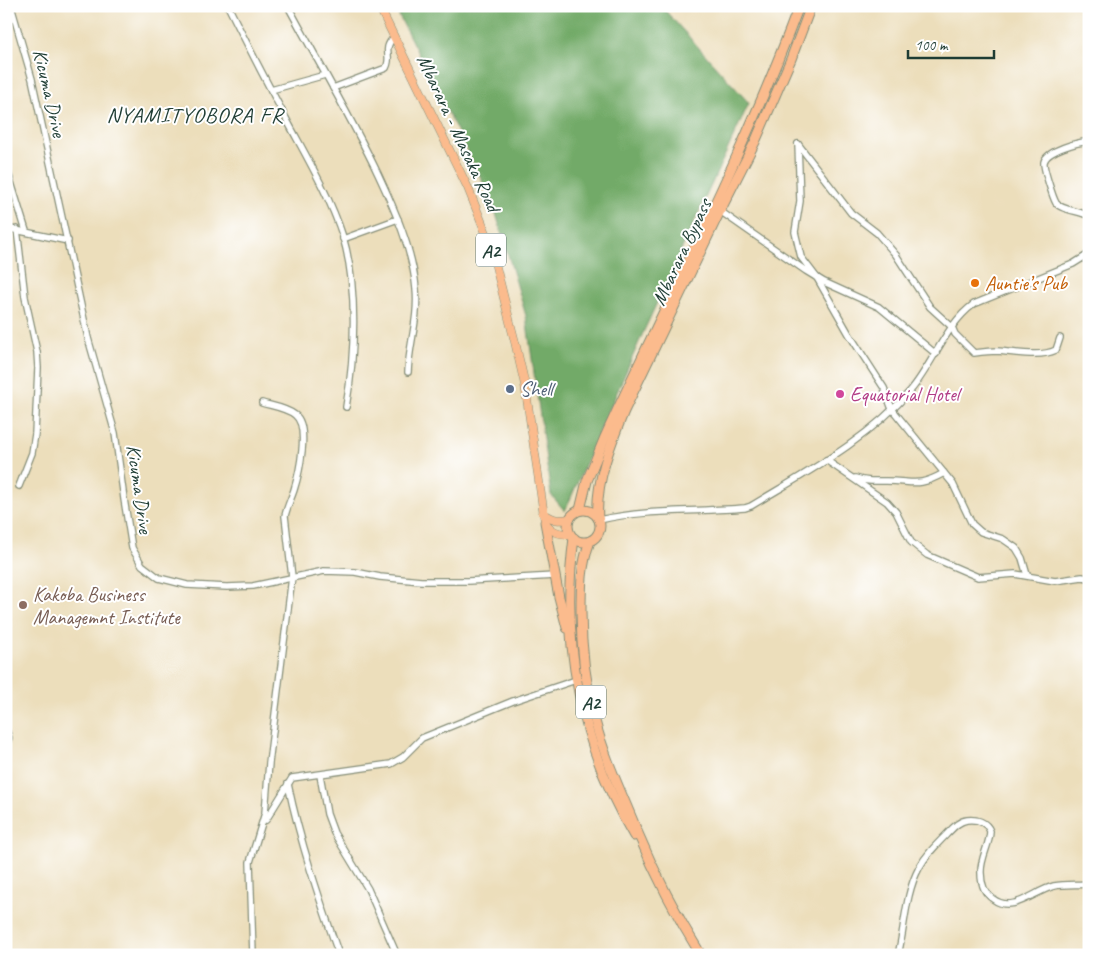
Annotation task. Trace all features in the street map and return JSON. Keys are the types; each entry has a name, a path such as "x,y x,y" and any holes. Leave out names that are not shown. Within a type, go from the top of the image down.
{"highway":[{"name":"Mbarara Bypass","path":"580,510 587,481 605,437 748,132 800,6"},
{"name":"Mbarara Bypass","path":"599,519 597,506 602,477 614,437 637,384 755,142 811,6"},
{"path":"570,519 580,510 591,511 599,519"},
{"name":"A2","path":"544,517 559,597 572,642"},
{"name":"A2","path":"570,519 568,526 572,536 570,564 572,642 576,680 593,750 616,806 646,855 681,922 702,955"},
{"name":"A2","path":"599,519 599,531 590,541 582,566 584,655 595,721 616,783 646,855"},
{"path":"572,536 581,542 590,541"},
{"path":"559,597 563,600 570,596"}],"main road":[{"name":"Mbarara - Masaka Road","path":"379,6 468,188 490,243 525,386 544,517"},
{"path":"544,517 558,521 570,519"},
{"path":"544,517 552,531 572,536"}],"street":[{"name":"Kicuma Drive","path":"11,6 32,79 88,338 115,433 132,548 142,565 159,578 187,586 253,586 324,571 354,572 421,581 468,581 555,576"},
{"path":"228,6 323,188 343,239 351,281 353,309 351,378 346,407"},
{"path":"288,6 359,133 398,219 406,243 416,288 416,314 408,372"},
{"path":"333,88 386,68 388,64 388,45 394,37"},
{"path":"271,90 325,75"},
{"path":"1089,142 1079,142 1049,155 1044,164 1056,203 1062,207 1089,216"},
{"path":"1026,575 1022,558 1016,548 1003,540 981,532 972,524 961,499 944,473 892,410 884,388 849,334 817,278 801,257 795,232 800,201 798,144 851,213 877,233 896,255 930,307 952,327 955,334 974,353 995,351 1025,354 1050,353 1056,350 1060,338"},
{"path":"6,166 26,231"},
{"path":"720,211 817,278 879,307 936,354"},
{"path":"343,239 398,219"},
{"path":"6,228 68,241"},
{"path":"17,229 38,368 36,434 32,453 19,486"},
{"path":"599,519 640,513 745,508 854,442 892,410 928,368 952,327 966,310 974,304 1073,264 1089,254"},
{"path":"254,955 250,862 263,823 292,577 285,516 294,490 301,460 303,434 296,415 262,403"},
{"path":"826,460 887,502 896,512 910,542 926,555 978,576 989,577 1015,574 1055,581 1082,577 1089,578"},
{"path":"848,476 868,482 887,481 919,484 932,480 944,473"},
{"path":"263,823 292,778 391,764 403,756 422,738 513,702 576,680"},
{"path":"6,730 8,738 6,744"},
{"path":"320,775 327,814 334,833 368,889 397,955"},
{"path":"288,784 294,816 312,877 339,955"},
{"path":"898,955 908,897 918,869 929,853 955,825 963,820 982,822 987,825 990,831 980,869 981,882 990,896 998,903 1004,905 1015,904 1054,886 1089,884"}],"green space":[{"path":"394,6 661,6 749,103 643,333 565,511 551,495 526,316 492,200"}],"place":[{"name":"Auntie’s Pub","path":"975,283"},
{"name":"Shell","path":"510,389"},
{"name":"Equatorial Hotel","path":"840,394"},
{"name":"Kakoba Business Managemnt Institute","path":"23,605"}],"district":[{"name":"NYAMITYOBORA FR","path":"195,114"}]}
